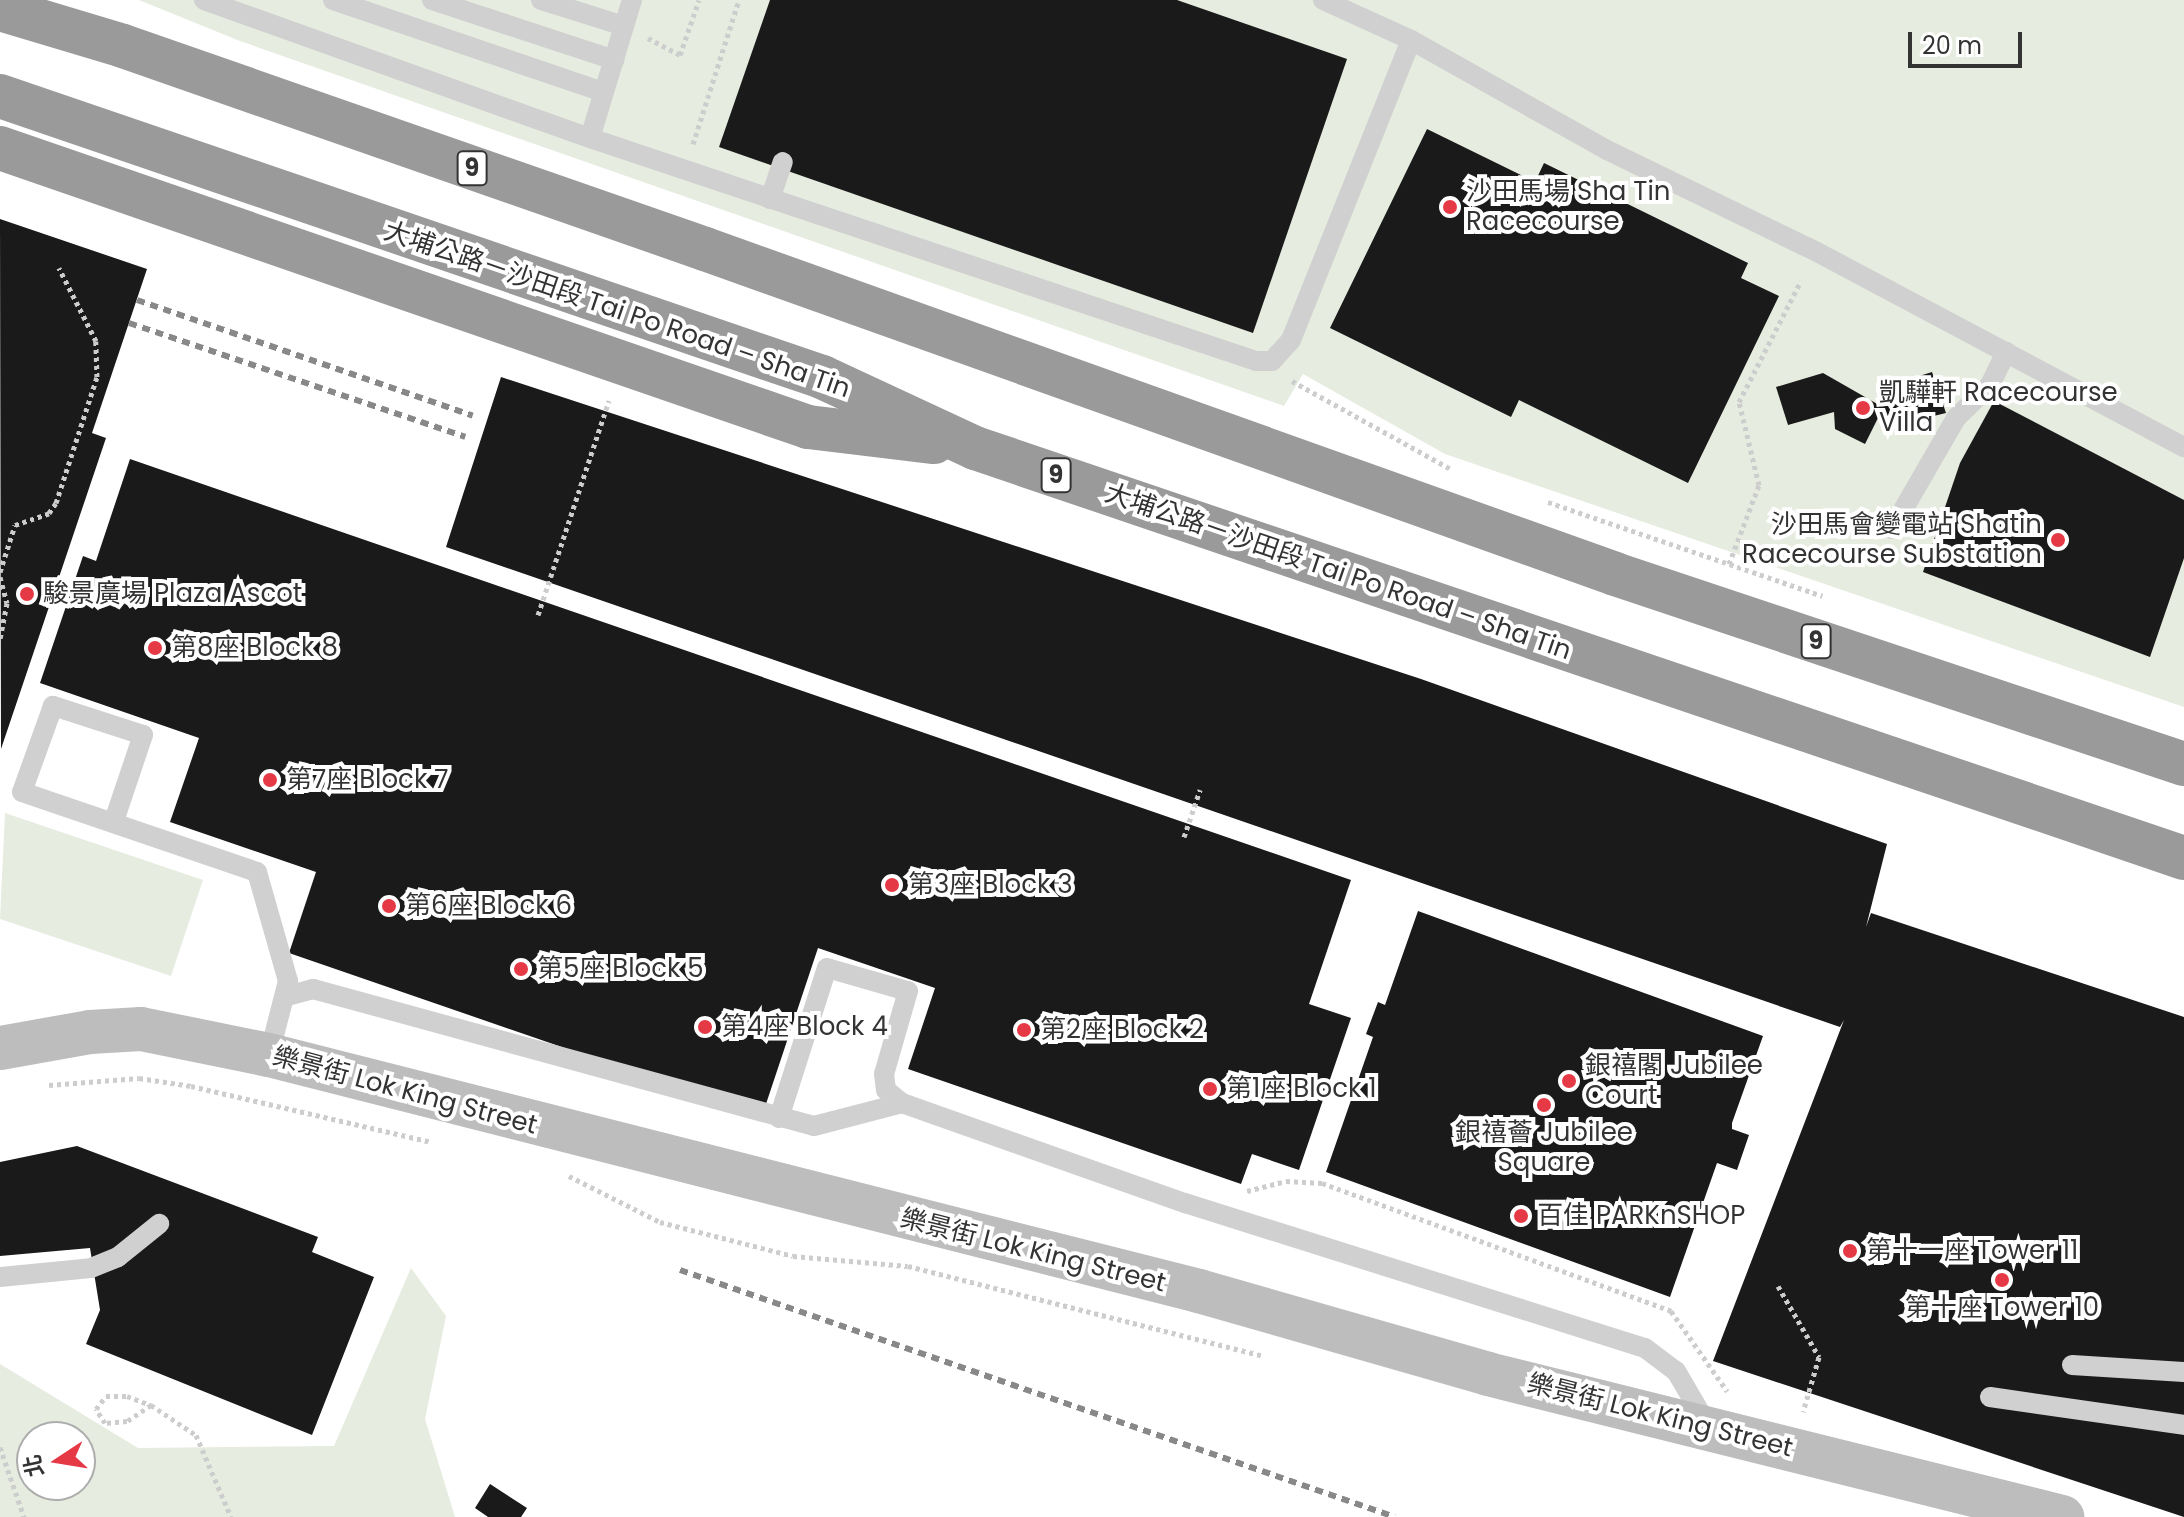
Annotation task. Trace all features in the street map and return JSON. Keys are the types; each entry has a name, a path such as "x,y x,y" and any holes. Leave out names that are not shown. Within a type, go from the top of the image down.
{"highway":[{"path":"59,0 123,46"},
{"name":"9","path":"0,9 123,46 1615,574 2184,764"},
{"name":"大埔公路－沙田段 Tai Po Road – Sha Tin","path":"0,96 822,377 975,448 2184,858"},
{"path":"0,148 808,427 975,448"}],"street":[{"name":"樂景街 Lok King Street","path":"0,1048 90,1032 141,1029 269,1055 1199,1291 1488,1374 1719,1412 2062,1517"}],"lane":[{"path":"204,0 590,138 1256,361 1272,361 1291,340 1411,40"},
{"path":"333,0 603,92"},
{"path":"432,0 614,60"},
{"path":"541,0 624,26"},
{"path":"590,138 632,0"},
{"path":"1323,0 1411,40 1607,150 2006,352 2184,447"},
{"path":"770,199 783,162"},
{"path":"1892,529 1956,418 1990,385 2006,352"},
{"path":"114,821 143,735 53,706 22,792 257,872 285,965 287,996 269,1055"},
{"path":"285,965 313,989 814,1126 902,1103"},
{"path":"779,1118 827,968 908,991 884,1074 886,1090 902,1103 1185,1203 1645,1348 1676,1371 1719,1412"},
{"path":"287,996 313,989"},
{"path":"0,1277 91,1268 118,1257 159,1224"},
{"path":"2072,1365 2184,1372"},
{"path":"1990,1397 2184,1425"}],"path":[{"path":"680,55 699,0"},
{"path":"699,124 739,0"},
{"path":"0,640 7,603 0,574 15,525 49,513 56,503 97,377 96,341 59,268"},
{"path":"1729,564 1759,485 1739,402 1801,281"},
{"path":"1272,361 1283,376 1304,389 1458,472"},
{"path":"1533,497 1833,600"},
{"path":"1184,837 1200,790"},
{"path":"36,1086 139,1078 441,1145"},
{"path":"560,1172 660,1222 793,1256 908,1266 1274,1359"},
{"path":"1241,1192 1286,1181 1322,1183 1671,1311 1705,1356 1719,1412"},
{"path":"1778,1286 1819,1357 1800,1421"},
{"path":"151,1405 127,1421 105,1423 96,1409 106,1396 151,1405 196,1435 231,1517"},
{"path":"0,1447 24,1517"}],"shaded area":[{"name":"沙田馬場 Sha Tin Racecourse","path":"139,0 2184,0 2184,707 1445,454 1303,374 1284,406 240,41"},
{"path":"5,813 203,880 171,976 0,919"},
{"path":"411,1268 446,1316 425,1419 455,1517 0,1517 0,1364 94,1421 16,1421 16,1501 96,1501 96,1422 138,1448 334,1446"}],"building":[{"path":"770,0 1177,0 1347,59 1253,333 719,147"},
{"path":"1427,129 1535,182 1544,163 1748,263 1741,278 1779,296 1688,483 1519,400 1511,417 1330,328"},
{"name":"駿景廣場 Plaza Ascot","path":"0,219 147,269 92,433 106,438 1,749"},
{"name":"凱驊軒 Racecourse Villa","path":"1932,372 1946,413 1896,425 1879,416 1865,444 1835,429 1834,412 1788,425 1776,387 1823,373 1879,405 1884,387"},
{"path":"501,377 1421,679 1887,844 1866,927 1871,913 2184,1017 2184,1517 1713,1361 1844,1020 1840,1027 446,547"},
{"name":"沙田馬會變電站 Shatin Racecourse Substation","path":"1994,401 2184,500 2184,558 2150,657 1923,572 1960,463"},
{"path":"130,459 1351,880 1309,1004 1351,1018 1299,1170 1252,1154 1241,1184 908,1069 935,988 818,948 762,1116 289,953 316,872 170,822 199,738 40,683 83,556 96,561"},
{"name":"銀禧薈 Jubilee Square","path":"1418,911 1763,1036 1732,1123 1732,1129 1749,1135 1737,1170 1717,1163 1670,1297 1326,1172 1373,1037 1366,1034 1378,1002 1385,1005"},
{"path":"77,1146 318,1237 312,1252 374,1277 312,1435 86,1344 100,1310 90,1248 0,1256 0,1162"},
{"path":"490,1484 527,1508 521,1517 488,1517 475,1508"}],"railway":[{"path":"137,300 473,416"},
{"path":"129,323 465,437"},
{"path":"680,1270 1395,1517"}],"place":[{"name":"沙田馬場 Sha Tin Racecourse","path":"1450,207"},
{"name":"凱驊軒 Racecourse Villa","path":"1863,408"},
{"name":"沙田馬會變電站 Shatin Racecourse Substation","path":"2058,540"},
{"name":"駿景廣場 Plaza Ascot","path":"27,594"},
{"name":"第8座 Block 8","path":"155,648"},
{"name":"第7座 Block 7","path":"270,780"},
{"name":"第3座 Block 3","path":"892,885"},
{"name":"第6座 Block 6","path":"389,906"},
{"name":"第5座 Block 5","path":"521,969"},
{"name":"第4座 Block 4","path":"705,1027"},
{"name":"第2座 Block 2","path":"1024,1030"},
{"name":"銀禧閣 Jubilee Court","path":"1569,1081"},
{"name":"第1座 Block 1","path":"1210,1089"},
{"name":"銀禧薈 Jubilee Square","path":"1544,1105"},
{"name":"百佳 PARKnSHOP","path":"1521,1216"},
{"name":"第十一座 Tower 11","path":"1850,1251"},
{"name":"第十座 Tower 10","path":"2002,1280"}]}
